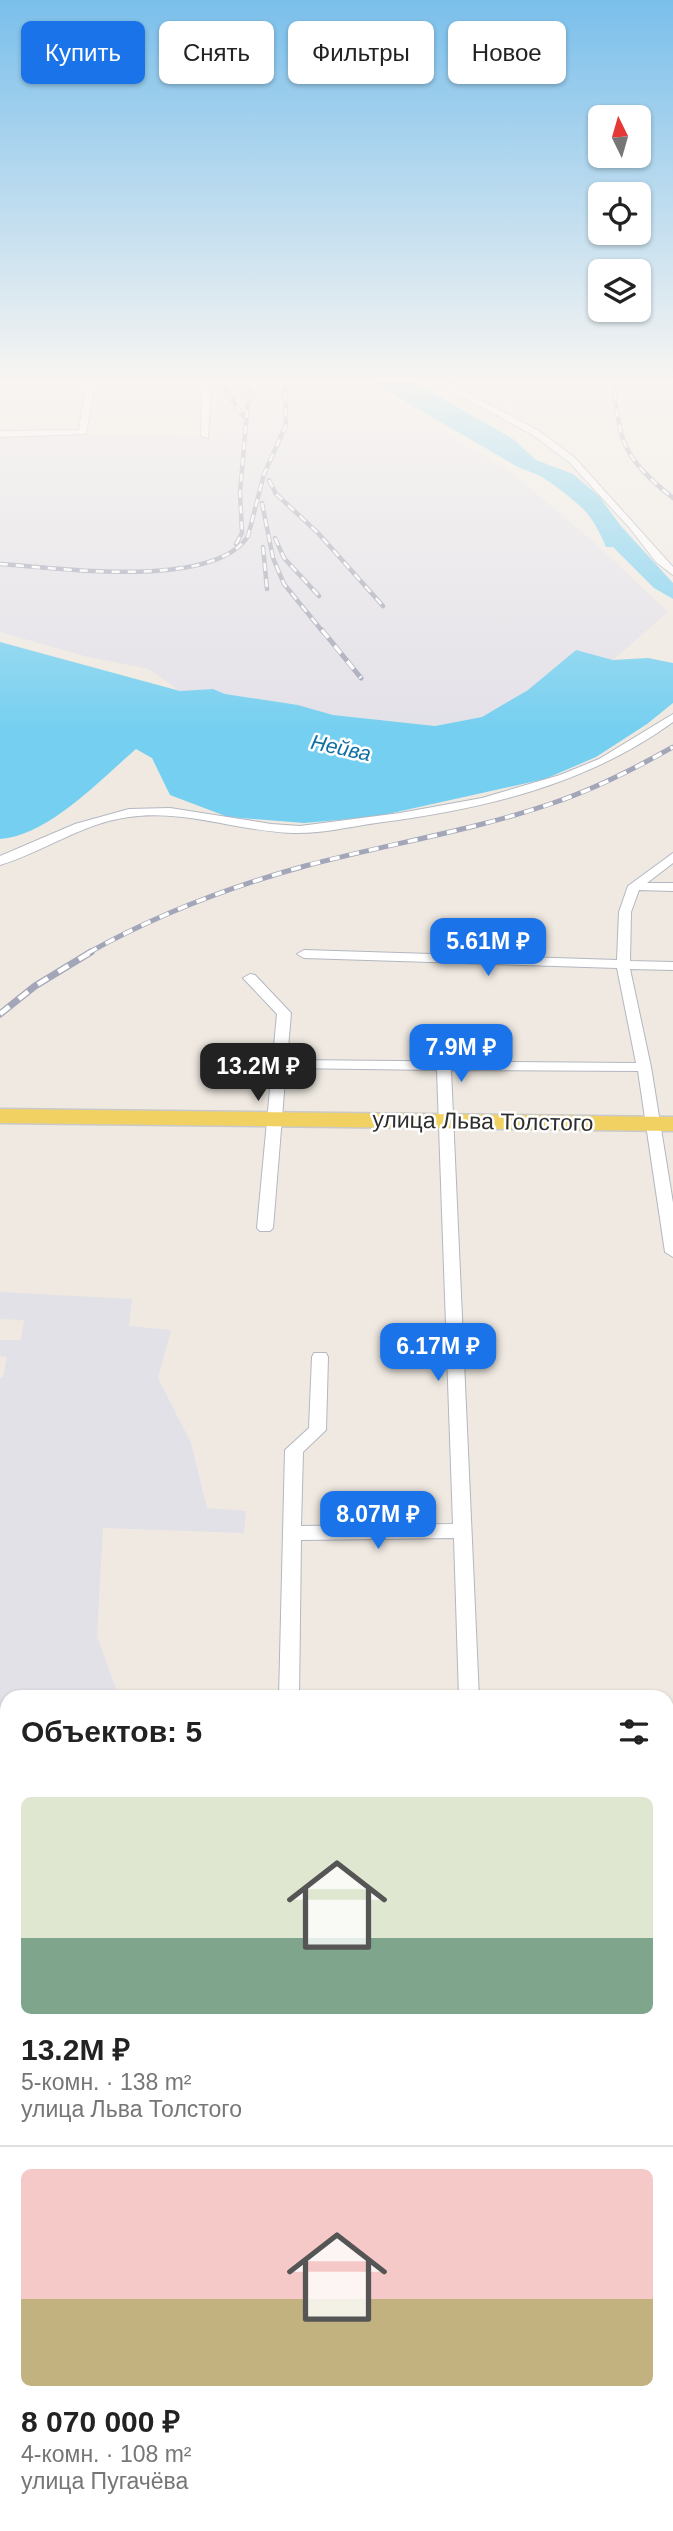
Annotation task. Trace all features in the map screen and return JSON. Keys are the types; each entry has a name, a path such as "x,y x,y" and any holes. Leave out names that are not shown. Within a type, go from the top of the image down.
{"main road":[{"name":"улица Льва Толстого","path":"0,1116 663,1124"}],"street":[{"path":"604,495 659,560 673,572"},
{"path":"0,862 86,824 126,813 159,809 293,830 382,819 482,801 531,788 623,753 673,717"},
{"path":"673,857 634,886 625,912 624,965 644,1067 663,1124 673,1252"},
{"path":"634,886 673,887"},
{"path":"304,954 673,966"},
{"path":"250,978 284,1013 265,1228"},
{"path":"279,1064 644,1067"},
{"path":"444,1066 469,1690"},
{"path":"289,1690 295,1450 317,1430 320,1357"},
{"path":"293,1533 462,1531"}],"shaded area":[{"path":"0,495 538,495 606,553 668,612 613,660 576,650 528,690 482,717 435,726 333,715 298,705 225,694 213,689 180,691 149,669 88,657 0,632"},
{"path":"0,1292 132,1299 129,1326 171,1330 158,1378 191,1443 207,1508 246,1511 244,1533 103,1528 97,1636 116,1690 0,1690 0,1378 3,1377 7,1357 0,1356 0,1340 21,1340 24,1320 0,1319"}],"water":[{"path":"567,495 599,496 620,525 673,583 673,599 654,588 613,547 606,547 585,511"},
{"name":"Нейва","path":"0,642 180,691 213,689 225,694 298,705 333,715 435,726 482,717 528,690 576,650 613,660 648,658 673,663 673,703 647,724 596,757 545,779 374,817 304,823 228,817 170,795 152,758 136,749 55,817 18,836 0,839"}],"railway":[{"path":"236,544 242,533 240,495"},
{"path":"0,564 133,572 170,570 203,564 230,553 248,536 259,495"},
{"path":"277,495 318,533 383,606"},
{"path":"670,495 673,498"},
{"path":"262,503 273,558 284,584 323,632"},
{"path":"275,538 284,558 319,596"},
{"path":"263,547 267,589"},
{"path":"322,630 361,678"},
{"path":"88,953 167,914 249,883 336,858 492,822 553,803 614,778 673,747"},
{"path":"0,1014 35,986 91,952"}]}
